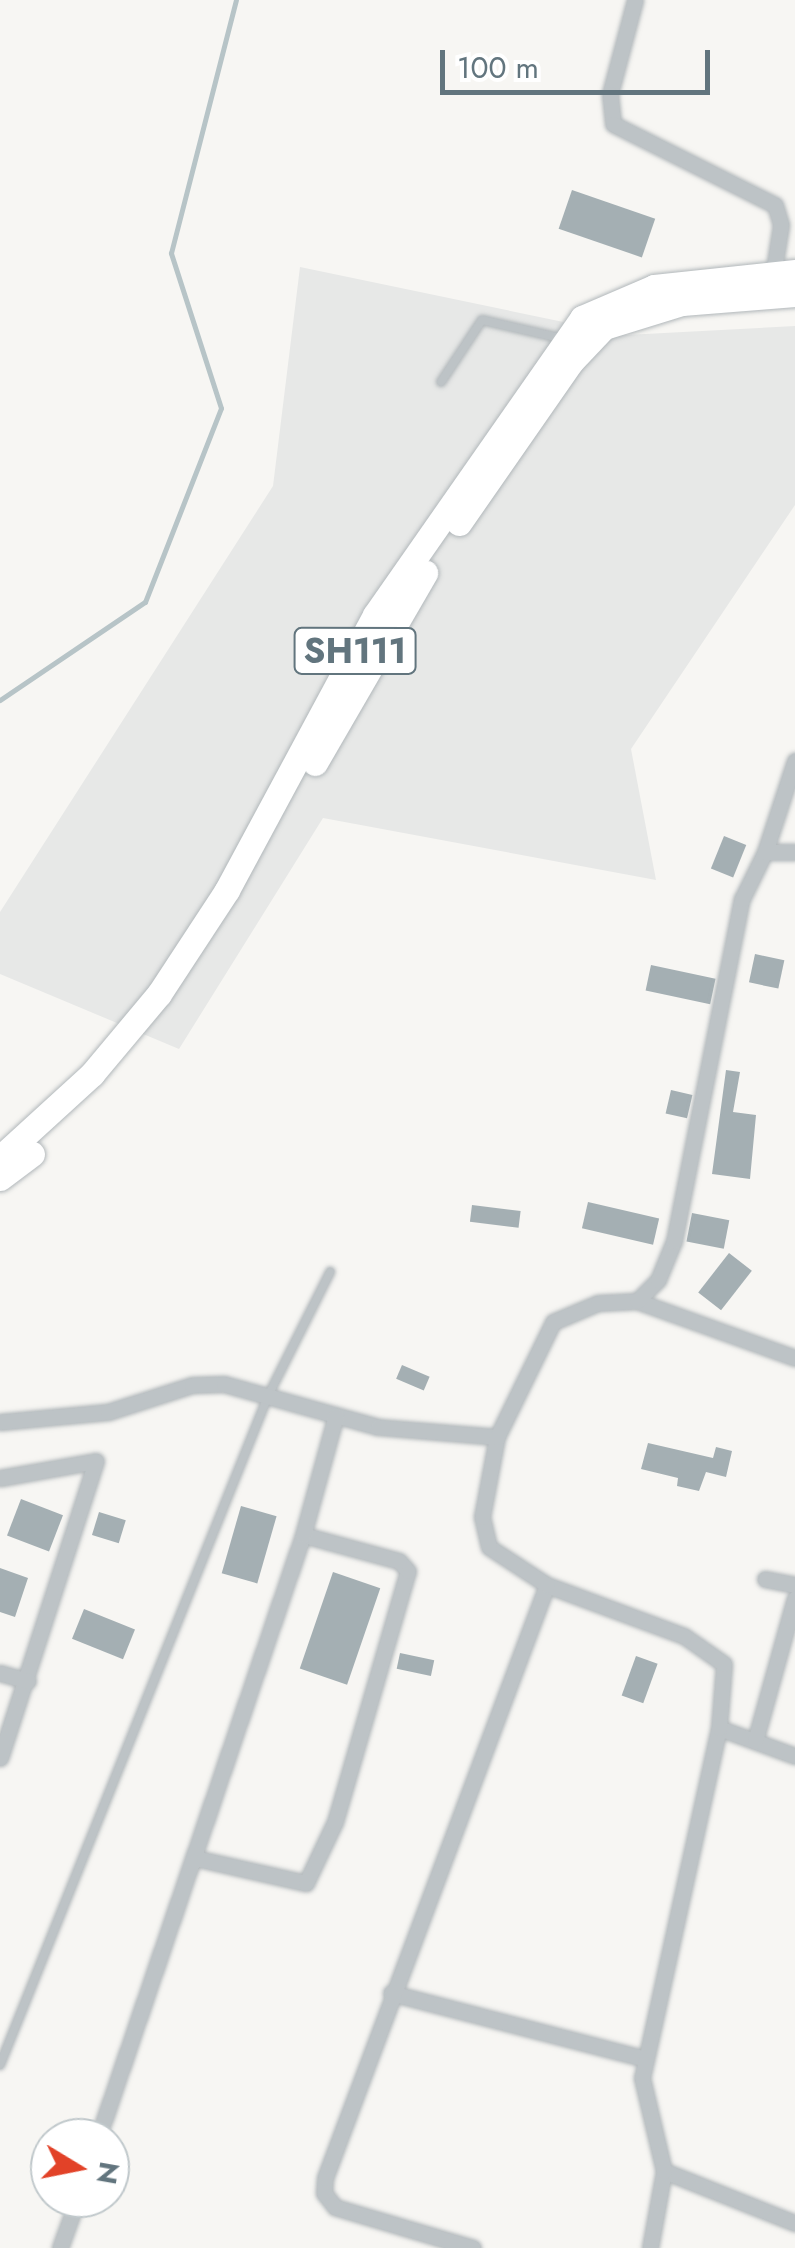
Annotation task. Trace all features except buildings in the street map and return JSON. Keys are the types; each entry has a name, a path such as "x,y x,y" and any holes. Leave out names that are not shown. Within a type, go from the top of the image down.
{"main road":[{"name":"SH111","path":"0,1158 92,1074 184,957 376,615 565,339 605,304 654,286 784,274"},
{"name":"SH111","path":"0,1178 66,1121 183,979 233,906 414,589 590,338 634,313 795,294"}],"street":[{"path":"635,0 610,94 613,124 775,204 781,225 784,274"},
{"path":"637,1300 658,1280 674,1241 742,899 765,852 795,761"},
{"path":"765,852 795,852"},
{"path":"650,2248 664,2172 646,2060 719,1728 724,1664 709,1650 547,1584 490,1546 482,1517 498,1437 553,1322 598,1303 637,1300 795,1358"},
{"path":"0,1422 108,1412 192,1385 268,1396 434,1437 498,1437"},
{"path":"105,2118 304,1535 336,1415"},
{"path":"0,1478 96,1462 0,1758"},
{"path":"195,1858 306,1882 335,1822 408,1571 304,1535"},
{"path":"764,1578 795,1586"},
{"path":"473,2248 335,2206 324,2193 392,1993 547,1584"},
{"path":"755,1742 795,1598"},
{"path":"0,1673 28,1680"},
{"path":"719,1728 795,1756"},
{"path":"392,1993 646,2060"},
{"path":"664,2172 795,2223"},
{"path":"60,2248 71,2218"}],"lane":[{"path":"440,382 482,320 565,339"},
{"path":"0,2065 268,1396 330,1272"}],"shaded area":[{"path":"300,267 626,335 795,326 795,505 631,749 656,880 323,818 179,1049 0,974 0,912 273,486"}],"waterway":[{"path":"0,700 145,602 221,408 171,253 236,0"}]}
